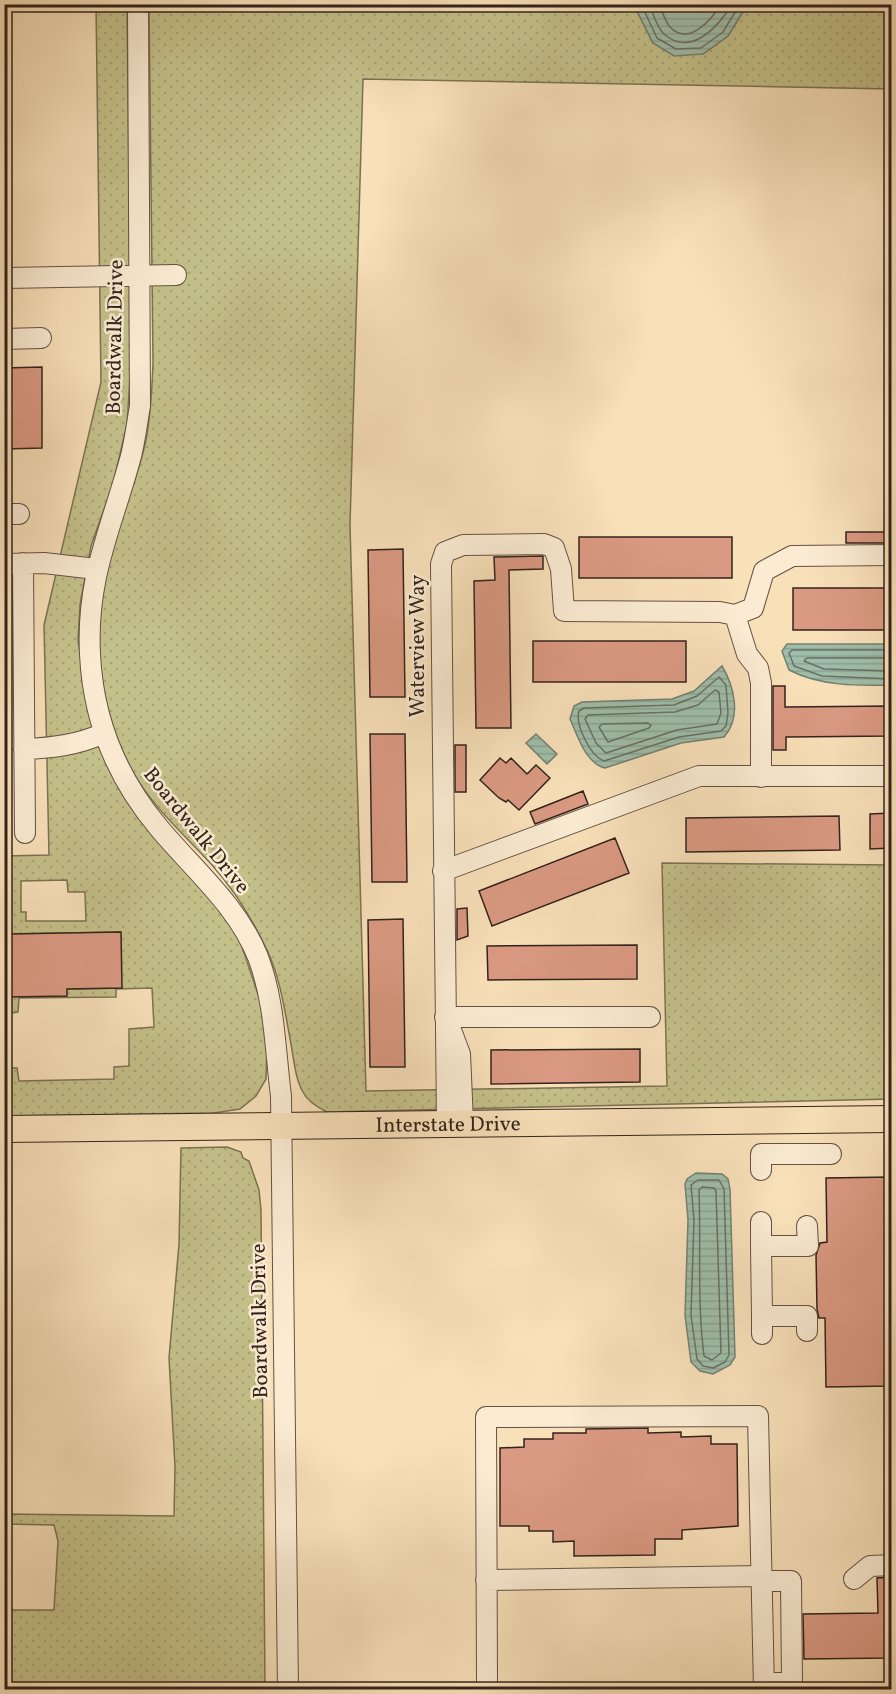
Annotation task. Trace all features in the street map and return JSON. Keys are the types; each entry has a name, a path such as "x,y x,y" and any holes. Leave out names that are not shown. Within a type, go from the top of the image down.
{"main road":[{"name":"Interstate Drive","path":"4,1129 455,1122 891,1119"}],"street":[{"name":"Boardwalk Drive","path":"138,4 140,406 131,455 96,569 90,611 90,654 104,733 130,792 160,829 220,894 236,917 258,957 274,1018 281,1124 288,1689"},
{"path":"4,278 176,275"},
{"path":"4,339 41,338"},
{"name":"Waterview Way","path":"455,1122 446,1017 443,871 441,564 445,552 463,545 544,544 554,548 561,569 564,611 720,612 735,615"},
{"path":"761,777 761,683 758,668 747,654 735,615 753,608 764,571 778,561 792,556 891,555"},
{"path":"25,833 24,749 14,564 96,569"},
{"path":"24,749 52,748 87,741 104,733"},
{"path":"443,871 699,776 891,776"},
{"path":"446,1017 650,1017"},
{"path":"761,1170 761,1154 831,1154"},
{"path":"761,1222 762,1325 807,1316 807,1331"},
{"path":"761,1246 808,1246 807,1227"},
{"path":"486,1580 762,1579 791,1581 792,1683 764,1686 762,1579 759,1529 758,1416 486,1417 486,1580 487,1681"},
{"path":"854,1579 870,1566 891,1565"}],"shaded area":[{"path":"96,5 127,5 131,363 127,424 113,484 91,546 80,605 78,641 93,731 120,790 161,843 223,912 240,941 261,1003 267,1044 266,1079 256,1096 240,1109 214,1113 5,1116 5,1068 17,1068 19,1081 114,1079 114,1067 129,1066 129,1029 154,1027 152,988 116,989 116,997 19,998 18,1012 5,1014 4,856 49,855 44,625 101,382","holes":["67,880 68,892 85,892 86,921 26,921 26,912 21,912 21,881","120,932 121,988 67,989 66,996 10,996 9,934"]},
{"path":"149,5 634,5 653,43 703,54 728,36 747,5 891,5 891,89 363,79 350,525 366,1091 667,1086 662,863 891,865 891,1099 327,1112 305,1095 296,1075 282,997 268,952 250,917 228,885 160,810 141,785 121,747 104,692 99,636 103,579 143,454 151,401 153,363"},
{"path":"227,1147 241,1152 243,1158 249,1161 259,1190 261,1210 265,1689 51,1690 26,1684 18,1689 5,1689 5,1610 54,1610 58,1541 54,1525 5,1524 5,1514 174,1516 175,1467 169,1358 179,1244 181,1148"}],"water":[{"path":"634,5 747,5 728,36 703,54 674,56 653,43"},
{"path":"787,644 891,644 891,685 839,684 801,675 789,670 782,651"},
{"path":"722,666 733,692 734,702 733,720 724,737 681,743 605,768 592,761 587,755 570,719 574,706 582,702 672,699 694,691"},
{"path":"536,734 557,754 547,764 526,743"},
{"path":"696,1173 722,1174 728,1179 730,1189 735,1357 730,1365 713,1374 700,1371 691,1362 685,1315 688,1220 685,1184 687,1179"}],"building":[{"path":"42,367 42,448 4,449 4,368"},
{"path":"846,532 891,532 891,543 846,543"},
{"path":"579,537 732,537 732,578 579,578"},
{"path":"403,549 405,697 370,697 368,550"},
{"path":"543,556 543,569 509,570 511,728 476,728 474,581 495,580 494,557"},
{"path":"793,588 891,588 891,630 793,630"},
{"path":"533,641 686,641 686,682 533,682"},
{"path":"773,686 785,686 785,707 891,706 891,736 786,737 786,750 773,750"},
{"path":"370,734 405,734 407,882 372,882"},
{"path":"455,745 466,745 466,792 455,792"},
{"path":"500,758 506,763 511,758 527,774 536,765 550,778 519,810 508,800 506,802 499,798 480,780"},
{"path":"583,791 588,804 535,824 530,812"},
{"path":"891,813 891,848 870,849 870,814"},
{"path":"839,816 840,850 686,852 686,818"},
{"path":"615,838 629,873 492,926 479,891"},
{"path":"467,908 468,936 457,940 457,909"},
{"path":"403,919 405,1067 370,1067 368,920"},
{"path":"121,932 122,988 67,989 67,996 10,997 8,934"},
{"path":"637,945 637,979 488,980 487,946"},
{"path":"640,1049 640,1082 491,1084 491,1050"},
{"path":"891,1177 891,1386 826,1387 825,1318 819,1318 817,1309 816,1255 820,1243 827,1242 826,1178"},
{"path":"648,1428 648,1433 681,1432 681,1437 711,1436 711,1444 737,1444 738,1526 682,1530 682,1539 655,1539 655,1555 574,1556 574,1541 553,1542 553,1531 529,1531 529,1526 500,1526 500,1448 524,1447 524,1439 553,1439 553,1433 586,1433 586,1429"},
{"path":"891,1577 891,1658 804,1659 803,1614 878,1613 877,1578"}]}
